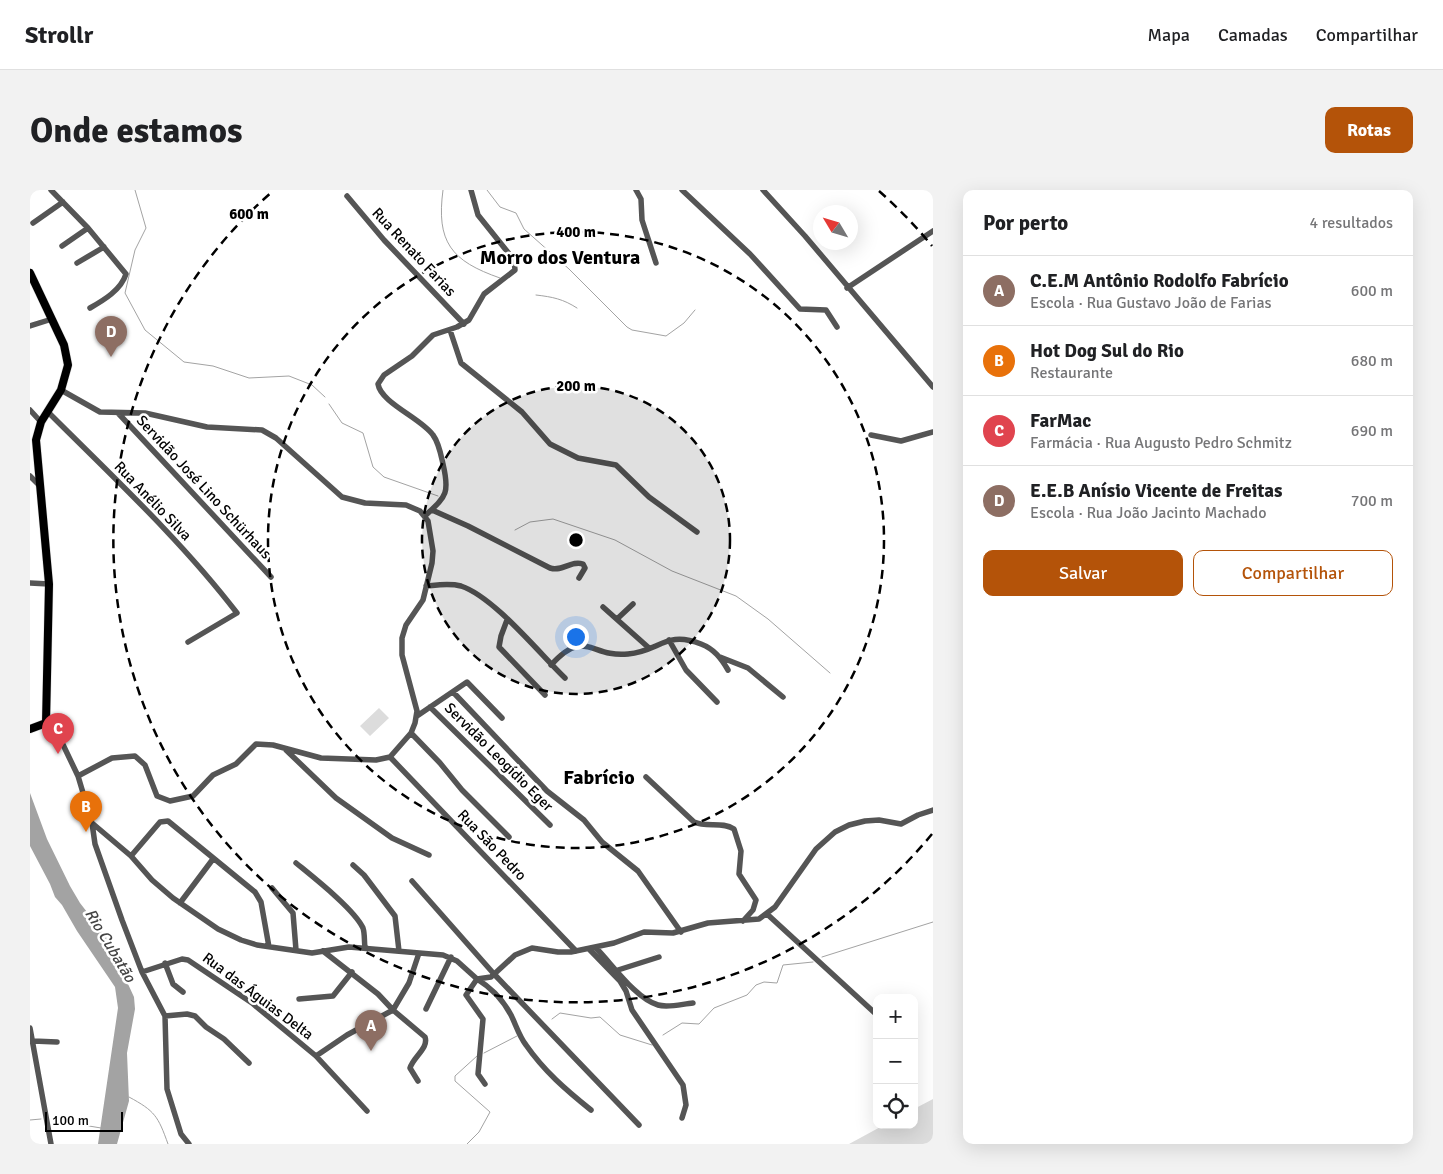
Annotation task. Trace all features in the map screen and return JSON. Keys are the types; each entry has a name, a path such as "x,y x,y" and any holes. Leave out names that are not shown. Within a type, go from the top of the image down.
{"main road":[{"path":"30,273 52,319 67,358 67,374 61,390 41,422 36,440 49,584 46,723 30,729"}],"street":[{"path":"51,190 88,228 125,276 109,296 90,308"},
{"path":"425,516 445,497 448,489 438,444 428,430 383,395 378,384 384,375 412,356 431,336 464,324 473,315 484,294 510,276 516,267 514,260 481,219 474,205 471,190"},
{"path":"636,190 641,199 642,220 656,263"},
{"path":"682,190 750,254 800,309 826,310 837,327"},
{"path":"763,190 805,236 847,288 933,387"},
{"name":"Rua Renato Farias","path":"347,196 384,240 464,324"},
{"path":"33,223 63,202"},
{"path":"62,246 88,228"},
{"path":"847,288 933,231"},
{"path":"77,263 104,247"},
{"path":"30,326 52,319"},
{"path":"450,330 458,359 462,365 522,412 550,444 578,458 617,466 650,497 697,532"},
{"path":"61,390 93,410 153,414 217,429 262,430 276,438 342,497 365,503 406,506 420,511 430,525 433,551 420,606 404,629 401,642 402,655 417,716 411,733 390,756 376,760 321,758 273,745 256,744 236,764 213,775 197,794 188,798 170,801 157,796 145,765 132,756 112,758 78,776"},
{"path":"30,410 41,422"},
{"name":"Rua Anélio Silva","path":"47,411 128,491 212,581 237,612 188,642"},
{"name":"Servidão José Lino Schürhaus","path":"118,413 271,577"},
{"path":"871,435 901,441 933,432"},
{"path":"30,476 39,485"},
{"path":"432,510 468,526 550,568 561,570 574,563 583,564 585,568 579,578"},
{"path":"30,584 49,584"},
{"path":"426,586 448,584 466,588 488,602 564,678"},
{"path":"617,619 633,604"},
{"path":"603,607 649,648"},
{"path":"507,620 499,647 545,695"},
{"path":"551,665 564,651 577,645 622,654 649,648 679,638 710,648 720,657 728,670"},
{"path":"669,640 686,670 717,702"},
{"path":"720,657 748,668 783,698"},
{"path":"417,716 467,682 502,718"},
{"path":"452,692 547,791 584,820 602,842 638,871 681,932"},
{"name":"Servidão Leogídio Eger","path":"430,707 550,825"},
{"path":"46,723 56,730 78,776 92,823 96,844 142,972 165,1016 164,1075 166,1089 181,1134 189,1144"},
{"path":"411,733 446,769 462,790 510,837"},
{"path":"286,750 336,798 392,838 429,855"},
{"name":"Rua São Pedro","path":"390,756 576,951"},
{"path":"646,777 694,822 704,825 724,824 734,829 741,851 739,874 756,900 753,910 743,921"},
{"path":"485,1084 478,1074 483,1018 466,995 477,979 487,978 494,974 513,957 528,949 539,948 560,952 576,951 596,948 644,932 669,934 708,923 756,920 768,914 786,893 816,849 835,832 849,825 865,821 879,820 901,824 933,810"},
{"path":"131,856 160,822 165,820 255,892 260,902 269,947"},
{"path":"92,823 131,856 157,885 180,903 233,937 251,944 312,953 348,947 451,957 486,985 506,1007 523,1041 542,1066 562,1087 591,1110"},
{"path":"180,903 213,860"},
{"path":"296,863 325,888 357,921 363,930 365,948"},
{"path":"353,865 395,916 399,951"},
{"path":"412,881 494,974 639,1125"},
{"path":"272,888 292,913 296,950"},
{"path":"768,914 873,1011"},
{"path":"596,948 638,994 657,1005 693,1004"},
{"path":"589,949 620,981 626,991 632,1010 683,1084 686,1106 682,1118"},
{"path":"323,952 352,972 425,1037 425,1046 412,1062 410,1068 418,1081"},
{"path":"316,1056 339,1040 393,1010 409,983 419,953"},
{"path":"426,1010 451,957"},
{"path":"618,970 659,957"},
{"name":"Rua das Águias Delta","path":"142,972 182,959 188,960 252,1003 316,1056 367,1111"},
{"path":"165,964 174,984 183,992"},
{"path":"299,999 333,996 352,972"},
{"path":"165,1016 189,1014 196,1017 206,1027 224,1038 249,1063"},
{"path":"30,1028 51,1144"},
{"path":"33,1041 57,1042"}],"shaded area":[{"path":"379,708 389,718 370,736 360,726"},
{"path":"933,1099 933,1144 849,1144 877,1129 918,1129 918,1107"}],"water":[{"name":"Rio Cubatão","path":"30,793 47,839 70,886 80,903 111,943 123,964 128,984 134,997 135,1009 127,1053 129,1101 117,1144 98,1144 118,1008 115,987 55,897 30,846"}],"waterway":[{"path":"135,190 146,228 135,250 125,293 145,330 184,362 213,366 249,378 289,376 312,385 325,397"},
{"path":"443,190 442,223 445,236 451,247 469,264 500,278"},
{"path":"487,190 500,207 516,213 524,229 569,269 632,330 666,336 684,323 695,310"},
{"path":"536,295 558,299 577,308"},
{"path":"329,404 342,423 363,433 373,467 384,477 438,496"},
{"path":"515,530 530,522 553,519 615,540 672,571 736,596 768,619 830,673"},
{"path":"822,957 933,922"},
{"path":"663,1035 682,1023 699,1024 714,1008 747,995 756,985 764,982 777,983 783,965 813,962"},
{"path":"552,1019 560,1013 591,1018 600,1017 620,1035 652,1045"},
{"path":"484,1053 517,1036"},
{"path":"467,1144 479,1132 490,1112 455,1081 455,1076 477,1056"},
{"path":"129,1097 145,1106 155,1115 168,1144"},
{"path":"30,1120 41,1119"},
{"path":"77,1124 101,1128"}],"place":[{"name":"E.E.B Anísio Vicente de Freitas","path":"111,357"},
{"name":"FarMac","path":"58,754"},
{"name":"Hot Dog Sul do Rio","path":"86,832"},
{"name":"C.E.M Antônio Rodolfo Fabrício","path":"371,1051"}],"district":[{"name":"Morro dos Ventura","path":"560,257"},
{"name":"Fabrício","path":"599,777"}]}
